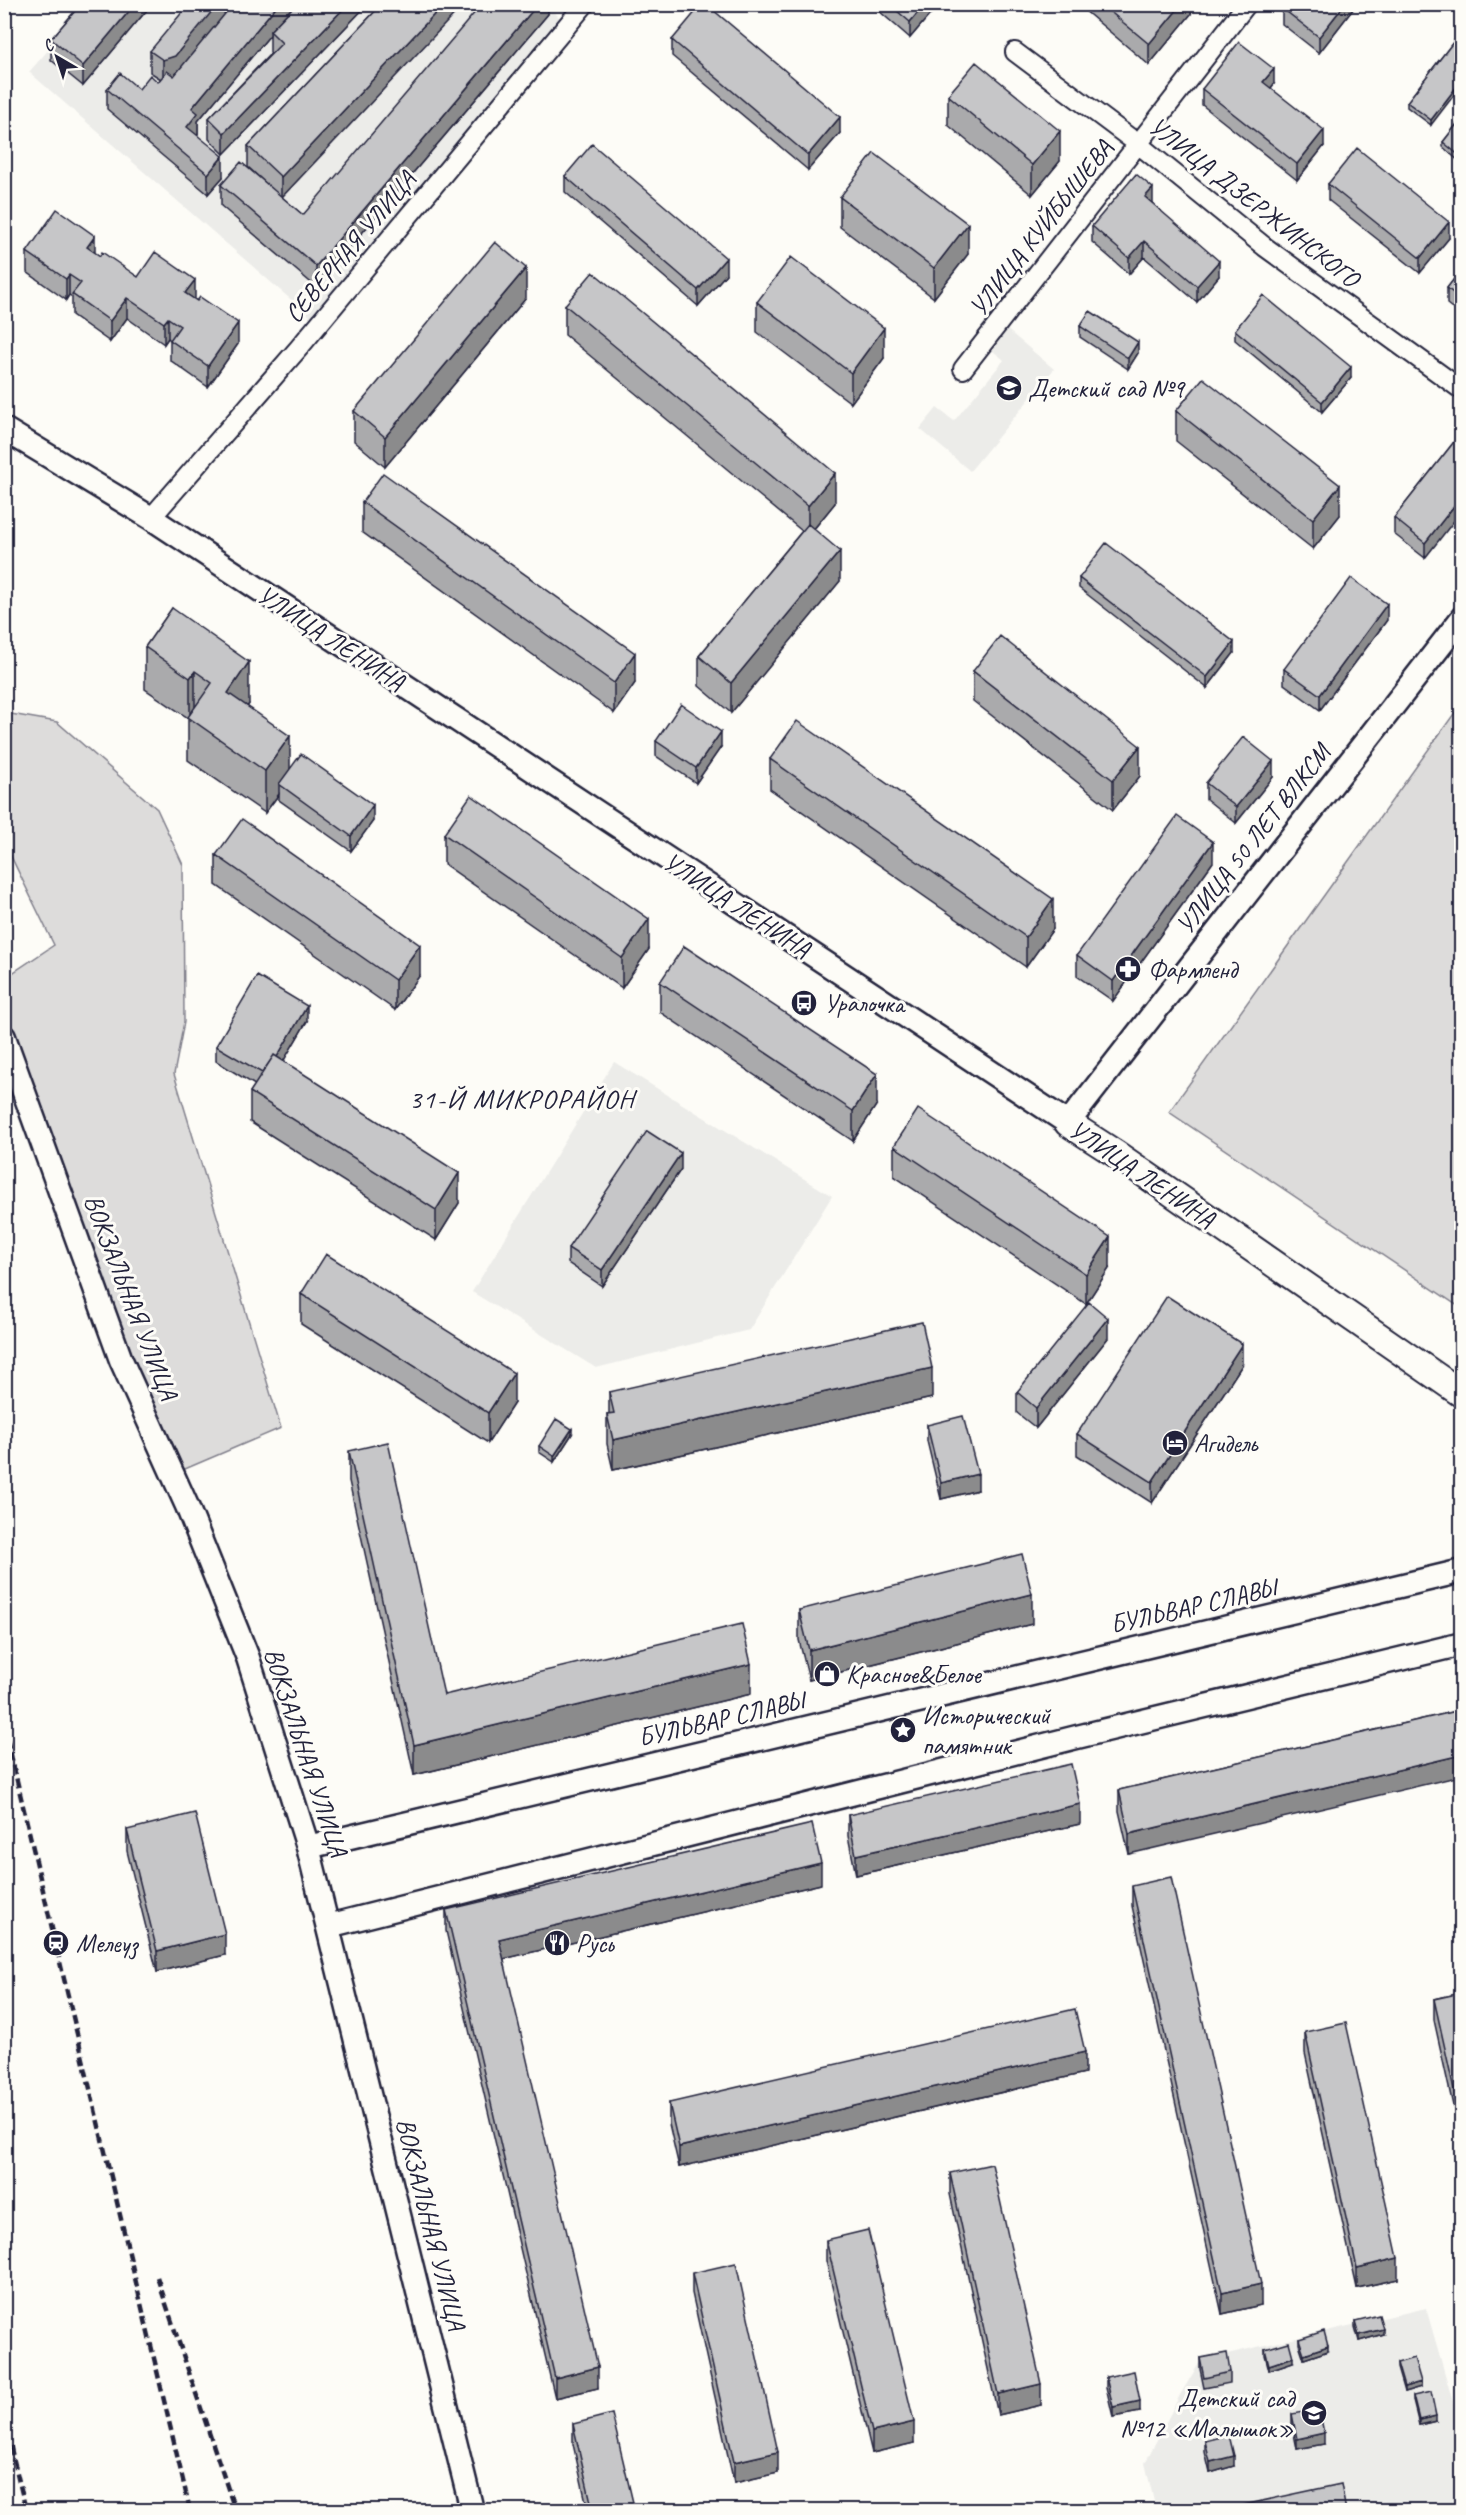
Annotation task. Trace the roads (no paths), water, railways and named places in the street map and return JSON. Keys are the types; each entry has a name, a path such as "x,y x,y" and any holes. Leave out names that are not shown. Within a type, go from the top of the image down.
{"main road":[{"name":"УЛИЦА ЛЕНИНА","path":"1068,1123 1461,1394"}],"street":[{"name":"СЕВЕРНАЯ УЛИЦА","path":"151,518 306,340 585,4"},
{"name":"УЛИЦА КУЙБЫШЕВА","path":"963,369 1247,4"},
{"name":"УЛИЦА ДЗЕРЖИНСКОГО","path":"1016,52 1138,144 1265,247 1461,390"},
{"name":"УЛИЦА ЛЕНИНА","path":"4,429 151,518 1068,1123"},
{"name":"УЛИЦА 50 ЛЕТ ВЛКСМ","path":"1068,1123 1461,618"},
{"name":"ВОКЗАЛЬНАЯ УЛИЦА","path":"4,1037 121,1360 187,1506 248,1658 308,1847 471,2511"},
{"name":"БУЛЬВАР СЛАВЫ","path":"308,1847 1461,1571"},
{"path":"328,1926 1066,1740 1461,1644"}],"railway":[{"path":"4,1726 190,2510"},
{"path":"157,2277 235,2510"},
{"path":"4,2420 26,2510"}],"place":[{"name":"Детский сад №9","path":"1009,388"},
{"name":"Фармленд","path":"1128,969"},
{"name":"Уралочка","path":"804,1003"},
{"name":"Агидель","path":"1175,1443"},
{"name":"Красное&Белое","path":"827,1674"},
{"name":"Исторический памятник","path":"903,1730"},
{"name":"Мелеуз","path":"56,1943"},
{"name":"Русь","path":"557,1943"},
{"name":"Детский сад №12 «Малышок»","path":"1314,2413"}],"district":[{"name":"31-Й МИКРОРАЙОН","path":"522,1099"}]}
